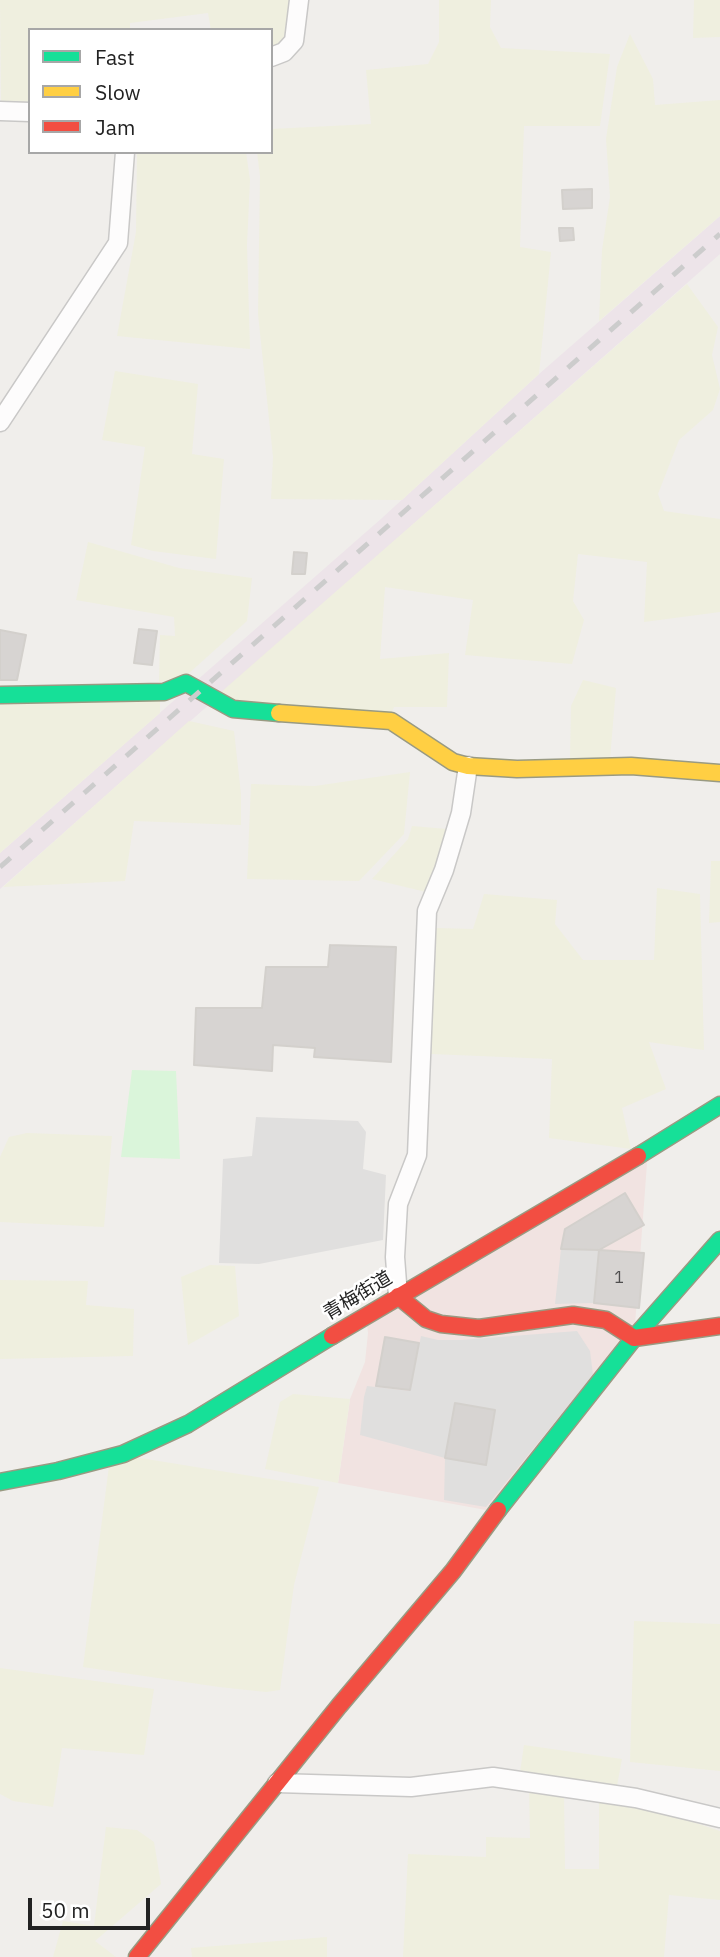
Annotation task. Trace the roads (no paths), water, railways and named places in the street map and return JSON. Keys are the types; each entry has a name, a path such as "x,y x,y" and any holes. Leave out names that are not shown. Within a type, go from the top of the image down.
{"street":[{"path":"273,56 284,52 294,41 299,0"},
{"path":"0,111 28,112"},
{"path":"0,422 118,243 125,154"},
{"path":"0,695 164,692 186,683 233,709 391,721 453,762 468,766 517,769 631,765 720,773"},
{"path":"468,766 461,813 444,870 427,911 417,1155 398,1204 398,1296 426,1319 441,1324 479,1328 573,1315 606,1320 634,1338 720,1326"},
{"name":"青梅街道","path":"0,1482 58,1471 139,1448 188,1424 720,1105"},
{"path":"137,1957 453,1570 634,1338 720,1240"},
{"path":"277,1783 411,1787 494,1777 636,1798 720,1818"}],"railway":[{"path":"0,867 720,234"}]}
